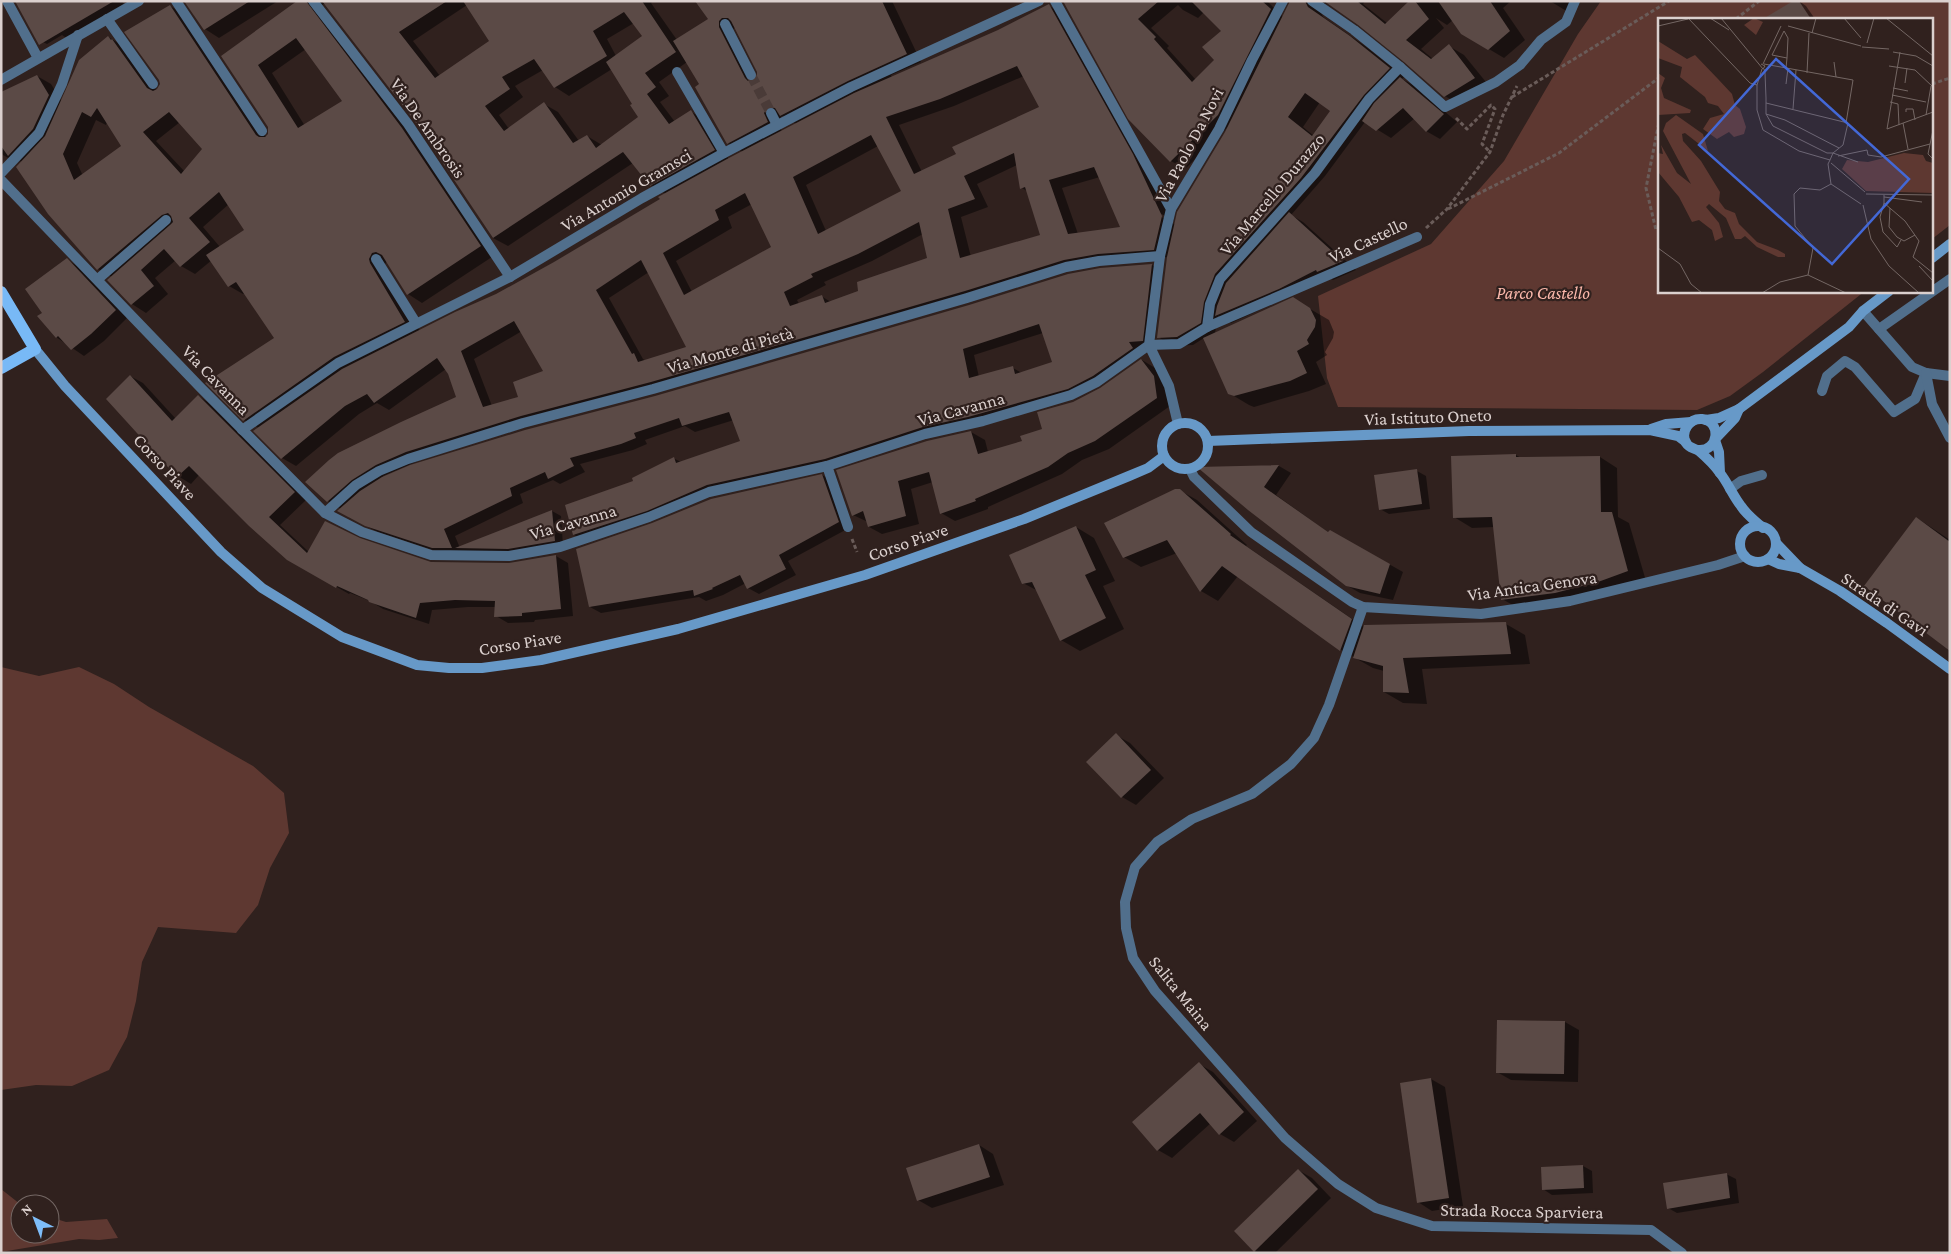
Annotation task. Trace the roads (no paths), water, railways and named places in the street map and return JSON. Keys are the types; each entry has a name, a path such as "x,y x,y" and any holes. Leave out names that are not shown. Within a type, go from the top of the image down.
{"main road":[{"path":"1934,256 1950,244"},
{"name":"Corso Piave","path":"1,292 35,349 65,386 220,552 262,588 342,637 418,665 449,668 482,668 541,660 678,629 865,575 1024,519 1148,468 1164,456"},
{"path":"1800,568 1776,543 1772,533 1763,528 1742,508 1720,473 1698,450 1690,447 1686,442 1685,430 1691,422 1698,419 1718,418 1740,409 1849,327 1863,311 1888,292"},
{"path":"1,368 35,349"},
{"path":"1698,450 1707,449 1735,418 1740,409"},
{"path":"1706,420 1714,427 1719,452 1720,473"},
{"path":"1186,422 1194,424 1200,428 1208,441 1208,450 1204,458 1198,465 1190,468 1175,466 1164,456 1162,446 1164,437 1170,429 1178,424 1186,422"},
{"name":"Via Istituto Oneto","path":"1650,430 1666,424 1691,422"},
{"name":"Via Istituto Oneto","path":"1208,441 1469,431 1650,430 1678,436 1686,442"},
{"path":"1742,508 1746,531 1740,543 1745,556 1756,562 1768,559 1774,552 1776,543"},
{"path":"1746,531 1754,527 1763,528"},
{"path":"1768,559 1779,564 1800,568"},
{"name":"Strada di Gavi","path":"1800,568 1840,591 1950,669"}],"street":[{"path":"7,1 38,58"},
{"path":"2,78 139,1"},
{"path":"176,1 262,130"},
{"name":"Via De Ambrosis","path":"313,1 408,124 510,277"},
{"path":"1055,1 1171,209"},
{"name":"Via Paolo Da Novi","path":"1149,345 1160,256 1171,209 1219,128 1283,1"},
{"path":"1312,1 1354,30 1446,107 1496,82 1520,65 1541,40 1566,22 1575,1"},
{"name":"Via Antonio Gramsci","path":"242,430 338,363 510,277 642,198 724,153 851,86 1038,2"},
{"path":"107,19 153,84"},
{"path":"725,24 751,75"},
{"path":"1,173 39,133 62,84 78,35"},
{"name":"Via Marcello Durazzo","path":"1207,327 1210,304 1220,279 1315,173 1369,99 1400,67"},
{"path":"677,72 724,153"},
{"path":"771,113 777,125"},
{"name":"Via Cavanna","path":"1,180 242,430 325,513 362,532 431,554 508,556 560,547 648,517 709,492 827,466 925,434 983,421 1071,395 1097,382 1149,345"},
{"path":"98,279 166,220"},
{"name":"Via Castello","path":"1149,345 1179,344 1207,327 1417,237"},
{"name":"Via Monte di Pietà","path":"325,513 356,485 379,471 408,459 488,434 967,298 1066,266 1160,256"},
{"path":"376,259 416,323"},
{"path":"1934,290 1950,279"},
{"path":"1879,329 1932,292"},
{"path":"1863,311 1912,367 1926,373 1950,376"},
{"path":"1149,345 1169,386 1178,424"},
{"path":"1822,391 1827,376 1845,361 1855,367 1894,412 1915,399 1926,373"},
{"path":"1926,373 1932,404 1950,438"},
{"path":"827,466 848,527"},
{"name":"Via Antica Genova","path":"1190,468 1194,477 1251,532 1352,602 1363,607 1481,614 1570,601 1718,565 1745,556"},
{"path":"1730,489 1741,481 1762,475"},
{"name":"Salita Maina","path":"1359,1198 1338,1184 1285,1138 1156,991 1133,958 1126,928 1126,902 1135,867 1156,842 1192,819 1252,794 1291,764 1314,738 1329,705 1363,607"},
{"name":"Strada Rocca Sparviera","path":"1359,1198 1376,1208 1432,1226 1651,1230 1682,1253"}],"tunnel":[{"path":"751,75 771,113"}],"park label":[{"name":"Parco Castello","path":"1543,293"}]}
